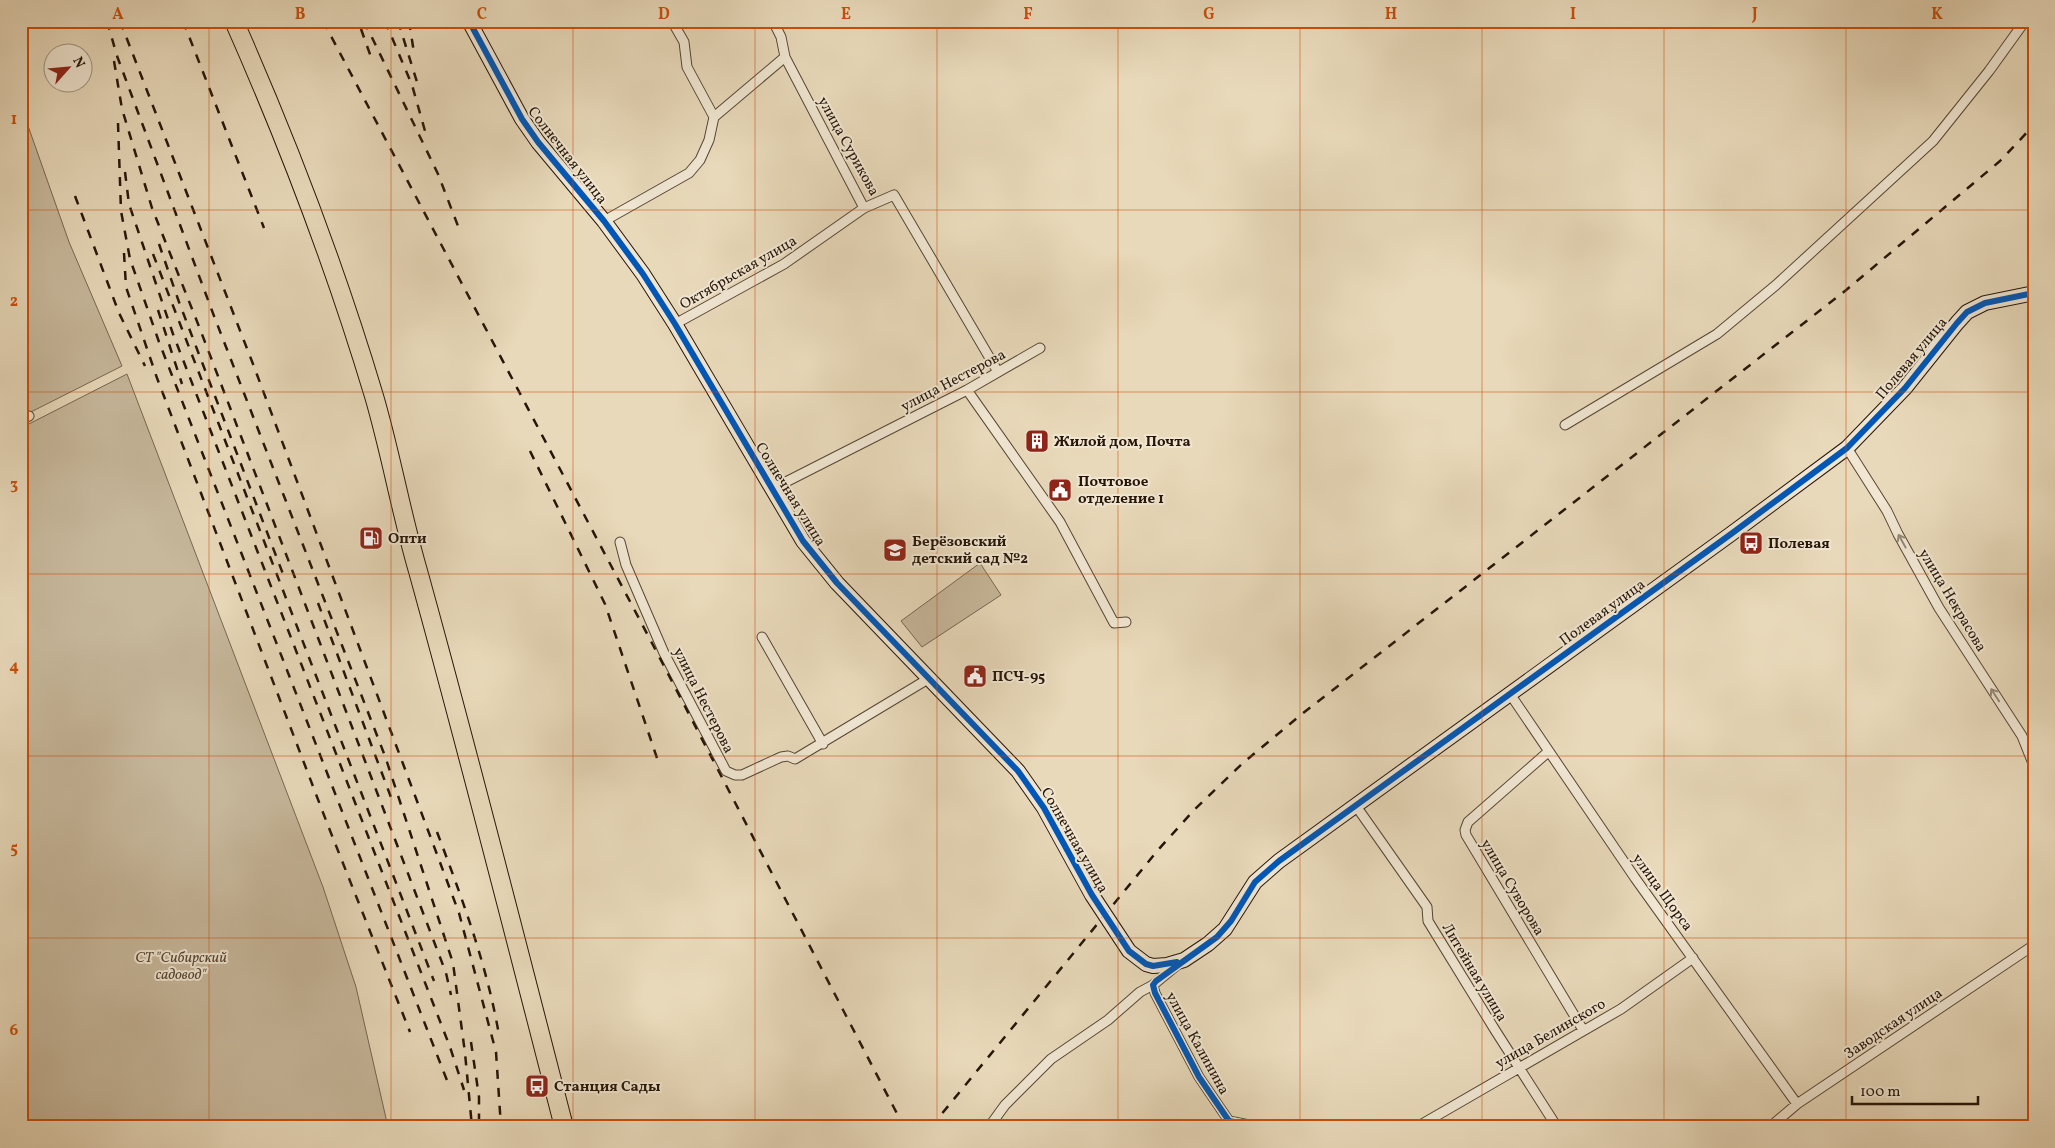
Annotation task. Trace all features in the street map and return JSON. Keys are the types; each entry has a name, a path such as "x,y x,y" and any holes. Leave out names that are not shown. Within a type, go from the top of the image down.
{"highway":[{"path":"234,21 271,108 310,208 344,303 374,397 397,481 416,567 448,677 564,1127"}],"street":[{"name":"Солнечная улица","path":"469,21 522,119 538,142 604,221 643,274 675,324 803,540 831,576 1018,771 1048,815 1092,895 1129,951 1146,964 1153,966 1167,965 1184,960"},
{"path":"672,21 684,42 687,67 714,117"},
{"name":"улица Сурикова","path":"773,21 781,37 785,57 864,208 894,195 998,372"},
{"path":"1564,425 1717,334 1776,285 1933,141 1990,71 2025,21"},
{"path":"604,221 689,173 700,160 709,140 714,117 785,57"},
{"name":"Октябрьская улица","path":"675,324 784,264 864,208"},
{"name":"Полевая улица","path":"1184,960 1208,944 1225,929 1247,894 1266,872 1847,448 1905,388 1957,322 1968,312 1985,303 2034,293"},
{"name":"улица Нестерова","path":"772,489 967,390 1040,348"},
{"path":"967,390 1060,522 1114,623 1126,622"},
{"name":"улица Некрасова","path":"1847,448 1888,510 1898,534 1939,608 2022,736 2034,766"},
{"name":"улица Нестерова","path":"620,542 626,565 664,653 726,771 735,776 742,775 781,757 788,756 795,760 928,679"},
{"path":"762,637 822,744"},
{"name":"улица Щорса","path":"1510,694 1635,878 1797,1104"},
{"name":"улица Суворова","path":"1548,752 1468,822 1465,830 1471,844 1583,1030"},
{"name":"Литейная улица","path":"1356,806 1427,907 1428,921 1557,1127"},
{"name":"Заводская улица","path":"1770,1127 1797,1104 2034,945"},
{"name":"улица Белинского","path":"1418,1127 1621,1009 1693,958"},
{"name":"улица Калинина","path":"1184,960 1153,985 1155,993 1199,1077 1230,1124 1259,1127"},
{"path":"989,1127 1005,1105 1051,1058 1108,1020 1140,992 1153,985"}],"green space":[{"path":"21,106 69,242 122,366 21,417"},
{"name":"СТ \"Сибирский садовод\"","path":"127,374 323,887 356,987 388,1127 21,1127 21,428"},
{"path":"980,563 1001,595 922,647 901,621"}],"railway":[{"path":"107,21 117,56 214,316 385,756 453,963 465,1053 472,1127"},
{"path":"120,21 253,364 459,913 496,1052 501,1127"},
{"path":"183,21 264,228"},
{"path":"323,21 653,645 904,1127"},
{"path":"364,21 438,174 458,226"},
{"path":"385,21 412,85 427,138"},
{"path":"398,21 417,82"},
{"path":"409,21 414,53"},
{"path":"361,29 372,60"},
{"path":"114,61 122,109 152,208 446,973 451,995"},
{"path":"118,123 121,211 130,259 159,342 448,1083"},
{"path":"931,1127 1158,850 1195,809 1243,763 1302,714 1845,291 2000,161 2034,125"},
{"path":"125,172 129,204 173,334 450,1047 464,1090"},
{"path":"75,196 119,313 145,366"},
{"path":"159,244 179,302 283,574"},
{"path":"124,253 126,287 157,378 327,823 410,1032"},
{"path":"153,254 434,981"},
{"path":"158,310 182,384"},
{"path":"530,451 605,604 657,758"},
{"path":"318,603 392,800"},
{"path":"437,832 481,957 499,1035"},
{"path":"471,1042 479,1097 479,1127"}],"cycle path":[{"path":"469,21 522,119 538,142 604,221 643,274 675,324 803,541 837,583 1018,771 1044,808 1092,895 1129,951 1146,964 1153,966 1177,962"},
{"path":"1259,1127 1229,1121 1199,1077 1155,993 1153,985 1156,981 1217,937 1231,921 1255,882 1279,861 1847,448 1905,388 1967,312 1985,303 2034,293"}],"place":[{"name":"Жилой дом, Почта","path":"1037,441"},
{"name":"Почтовое отделение 1","path":"1060,490"},
{"name":"Опти","path":"371,538"},
{"name":"Полевая","path":"1751,543"},
{"name":"Берёзовский детский сад №2","path":"895,550"},
{"name":"ПСЧ-95","path":"975,676"},
{"name":"Станция Сады","path":"537,1086"}]}
